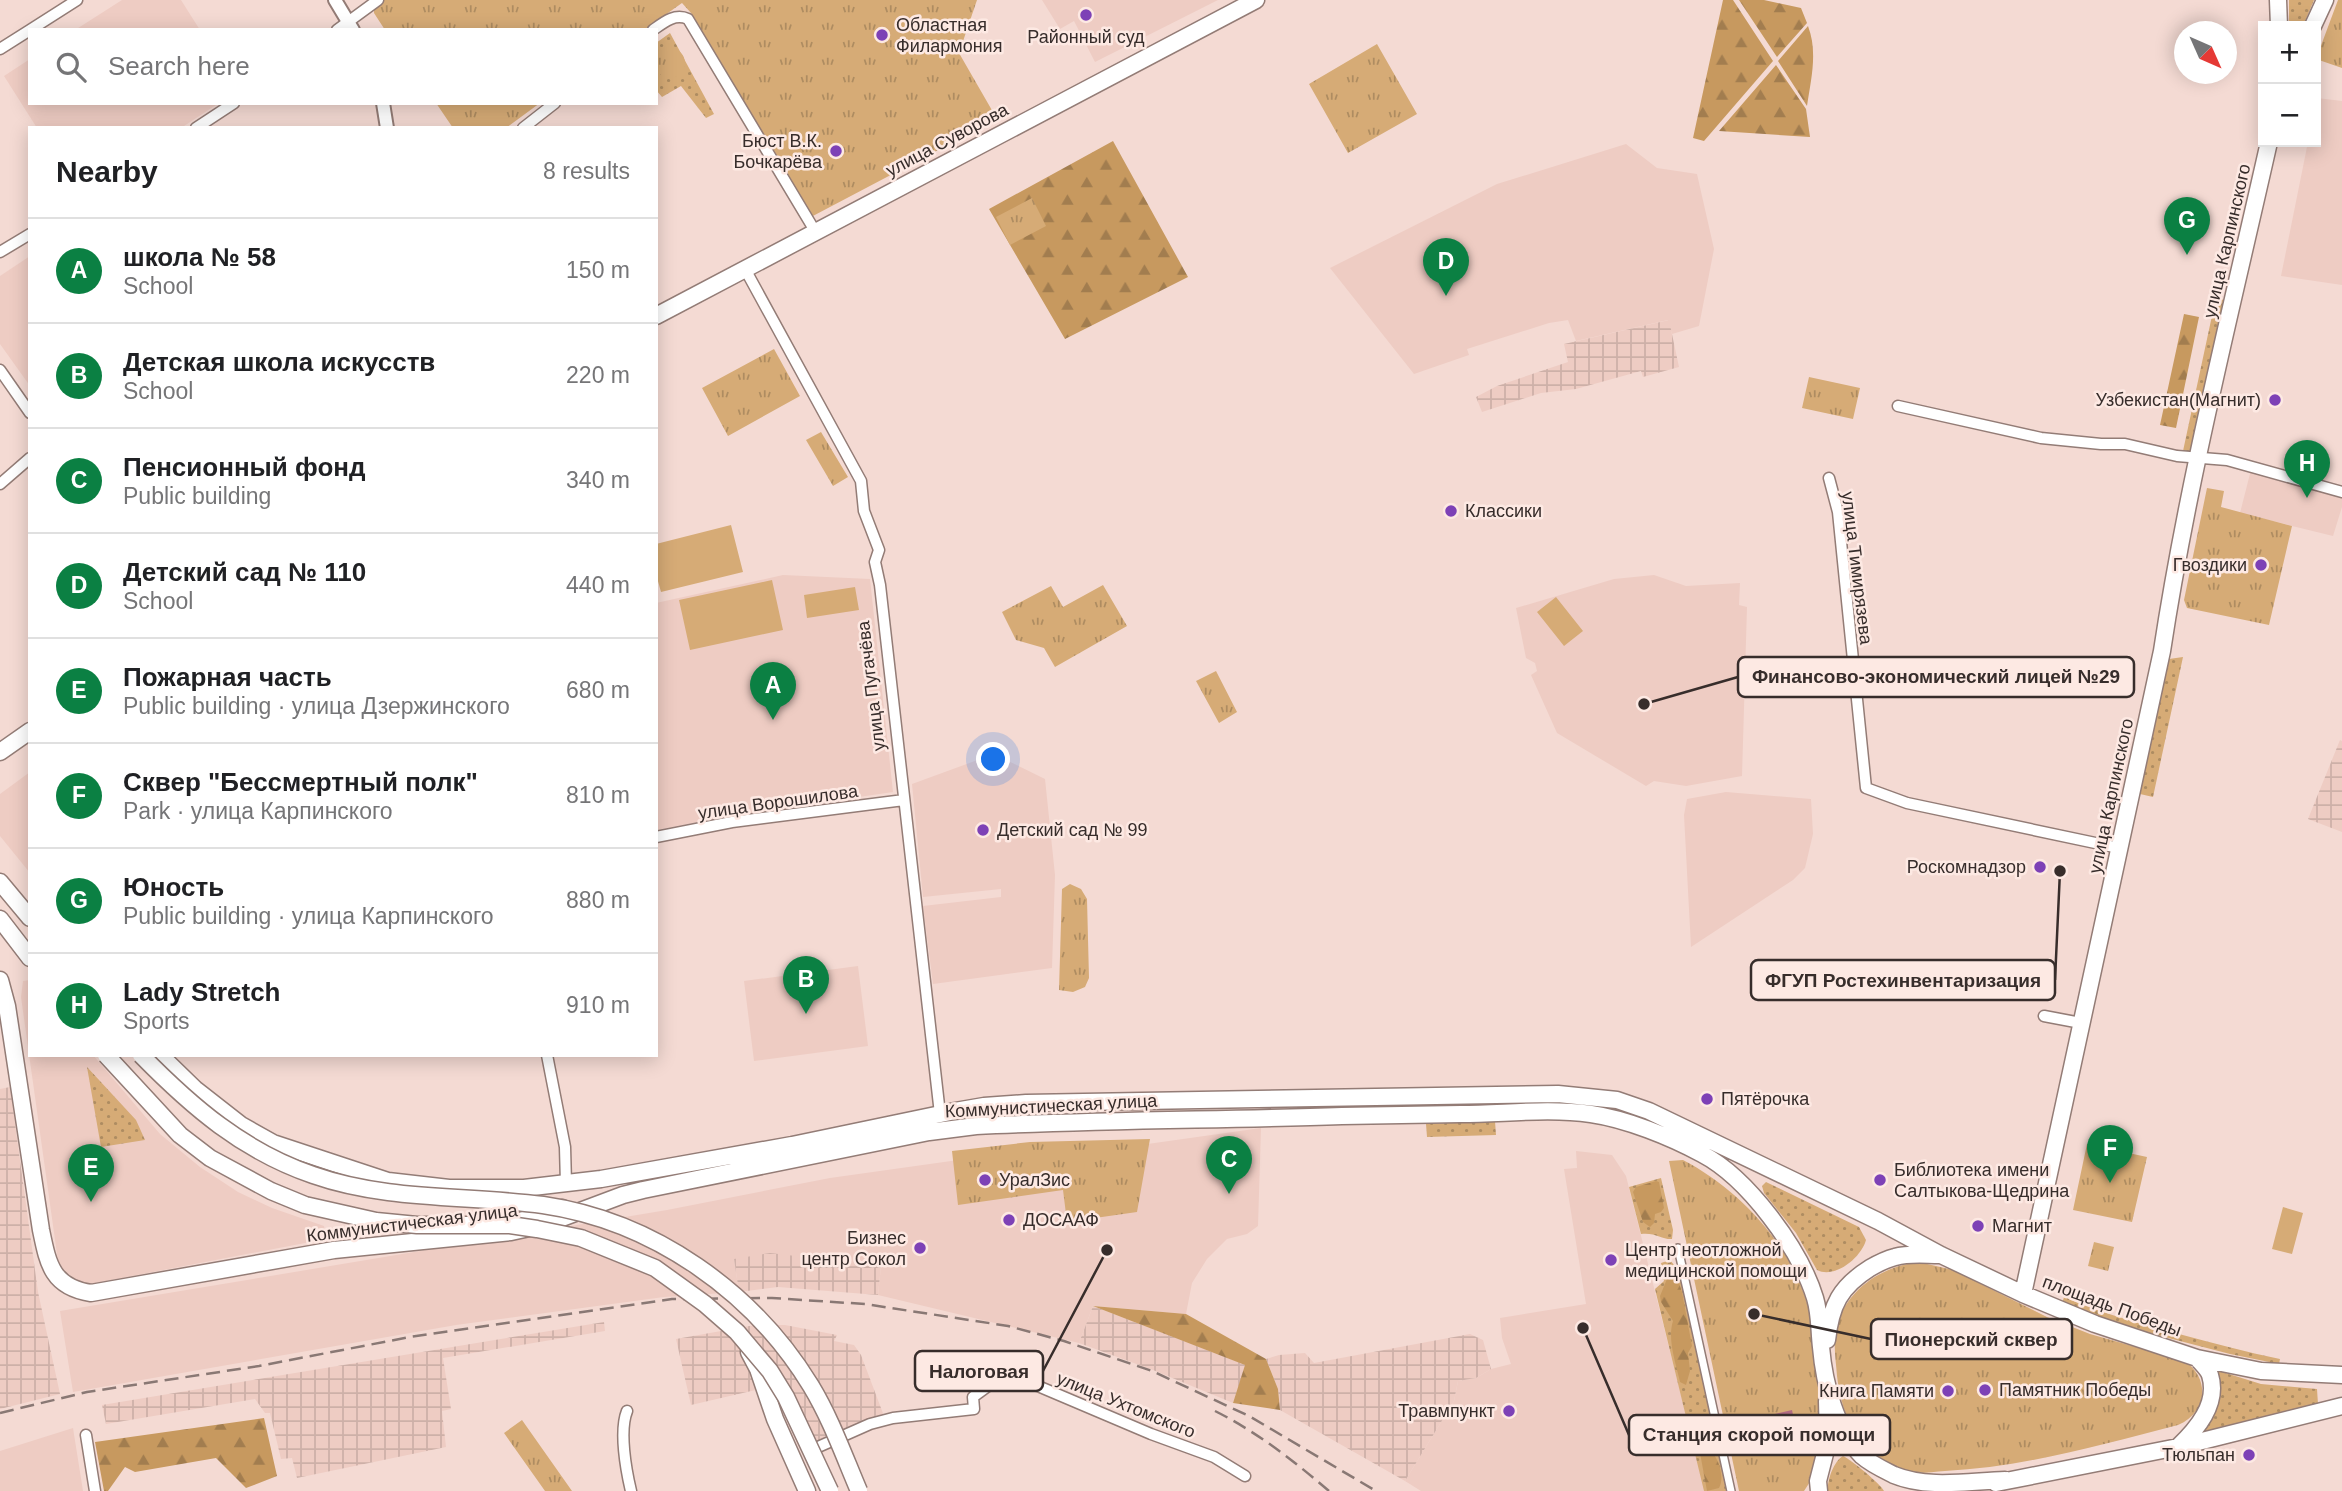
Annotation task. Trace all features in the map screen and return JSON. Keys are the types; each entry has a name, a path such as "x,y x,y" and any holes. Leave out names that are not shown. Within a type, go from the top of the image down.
{"main road":[{"name":"улица Суворова","path":"658,315 1256,0"},
{"path":"2278,0 2279,21"},
{"path":"2315,21 2325,0"},
{"name":"улица Карпинского","path":"2023,1294 2162,651 2172,585 2199,458 2268,147"},
{"path":"0,752 28,732"},
{"path":"0,882 28,916"},
{"path":"0,919 28,955"},
{"name":"Коммунистическая улица","path":"0,980 8,1006 41,1230 49,1267 63,1283 75,1291 91,1293 334,1250 511,1232 543,1225 623,1195 941,1122 984,1106 1026,1103 1558,1094 1617,1100 1664,1118 1878,1221 1941,1255"},
{"path":"108,1057 180,1135 210,1158 271,1191 305,1205 376,1221 417,1226 510,1225 581,1238 655,1268 705,1304 737,1332 770,1371 786,1397 830,1491"},
{"path":"143,1057 225,1132 277,1160 314,1175 394,1193 544,1205 600,1219 665,1245 711,1276 769,1328 825,1410 859,1491"},
{"name":"Коммунистическая улица","path":"162,1057 195,1089 241,1125 273,1143 388,1181 449,1188 524,1188 566,1184 941,1122 976,1126 1525,1112 1592,1114 1624,1122 1701,1153 1717,1163 1762,1208 1794,1253 1814,1295 1826,1378"},
{"path":"544,1212 554,1200 554,1195 547,1186"},
{"path":"469,1237 544,1212 623,1195"},
{"name":"площадь Победы","path":"1816,1488 1828,1441 1826,1378 1830,1321 1841,1292 1861,1274 1894,1257 1941,1255 2095,1324 2197,1358 2210,1374 2211,1396 2200,1425 2178,1447 1961,1491"},
{"path":"737,1332 758,1369 775,1419 807,1491"},
{"path":"2197,1358 2261,1371 2342,1375"},
{"name":"площадь Победы","path":"1826,1378 1837,1415 1850,1439 1863,1457 1877,1466 1897,1476 1920,1482 2005,1480"},
{"path":"2178,1447 2342,1406"},
{"path":"2027,1491 2035,1480 2047,1472"}],"street":[{"path":"33,28 77,0"},
{"path":"335,0 351,25 378,0"},
{"path":"656,28 668,19 688,19 815,231"},
{"path":"0,49 28,31"},
{"path":"199,126 231,105"},
{"path":"383,105 387,126"},
{"path":"526,126 552,105"},
{"path":"0,252 28,235"},
{"name":"улица Пугачёва","path":"745,269 861,481 864,511 879,550 876,569 880,585 941,1122"},
{"path":"0,370 28,410"},
{"path":"1898,406 2041,438 2125,444 2177,456 2227,460 2342,492"},
{"path":"0,484 28,460"},
{"name":"улица Тимирязева","path":"1829,478 1838,512 1866,788 1907,803 2119,848"},
{"name":"улица Ворошилова","path":"658,837 732,822 904,800"},
{"path":"2044,1016 2081,1023"},
{"path":"547,1057 565,1147 566,1184"},
{"path":"1678,1248 1731,1491"},
{"name":"улица Ухтомского","path":"824,1491 807,1452 870,1424 893,1418 974,1409 973,1397 995,1381 1019,1378 1151,1434 1214,1457 1245,1476"},
{"path":"627,1411 623,1421 623,1438 631,1491"},
{"path":"86,1435 95,1491"}],"shaded area":[{"path":"122,0 181,0 199,28 78,28"},
{"path":"1042,0 1218,0 1095,62 1074,21 1060,29"},
{"path":"28,60 28,105 216,105 184,126 36,126 4,76"},
{"path":"2321,98 2342,101 2342,285 2281,276 2307,147 2321,147"},
{"path":"1626,144 1657,168 1697,174 1714,249 1699,326 1672,334 1668,320 1576,341 1568,320 1549,323 1467,349 1469,355 1414,374 1330,268 1497,184"},
{"path":"28,257 28,383 0,344 0,276"},
{"path":"1669,320 1679,367 1643,377 1641,371 1576,389 1541,393 1482,412 1476,397 1497,386 1568,362 1564,344"},
{"path":"2253,462 2342,488 2342,507 2333,536 2240,513"},
{"path":"783,575 870,579 893,792 658,830 658,603"},
{"path":"1654,575 1686,586 1740,583 1739,605 1747,607 1742,776 1686,786 1654,781 1646,786 1557,733 1531,675 1537,671 1535,663 1526,658 1516,608 1614,579"},
{"path":"2340,740 2342,741 2342,832 2308,819"},
{"name":"Детский сад № 99","path":"994,754 1045,779 1055,875 1052,968 933,984 923,906 1001,897 1001,889 923,897 912,784"},
{"path":"28,773 28,871 0,836 0,794"},
{"path":"1726,792 1811,799 1813,834 1805,868 1793,880 1691,947 1684,815 1687,799"},
{"path":"858,966 868,1046 754,1061 744,981"},
{"path":"28,980 28,1047 21,997 23,981"},
{"path":"29,1057 95,1057 160,1134 200,1167 238,1192 272,1208 324,1226 326,1239 90,1284 69,1279 58,1261"},
{"path":"10,1087 38,1292 60,1394 0,1409 0,1089"},
{"path":"1261,1128 1258,1226 1247,1234 1227,1239 1207,1259 1192,1283 1186,1314 1093,1306 1079,1343 878,1295 881,1266 734,1259 739,1292 664,1297 456,1325 73,1392 60,1311 667,1210 830,1178 1001,1154 1112,1149"},
{"path":"1576,1151 1612,1155 1626,1176 1705,1491 1421,1491 1405,1481 1454,1401 1458,1381 1476,1378 1491,1369 1511,1364 1502,1338 1500,1318 1586,1304 1564,1169 1577,1168"},
{"path":"770,1253 881,1266 878,1295 778,1287 739,1292 734,1259"},
{"path":"1093,1306 1246,1365 1233,1403 1079,1343"},
{"path":"604,1322 605,1331 443,1358 451,1409 442,1411 446,1447 297,1478 292,1458 281,1459 270,1413 265,1413 255,1399 106,1424 102,1405"},
{"path":"755,1325 785,1325 837,1335 834,1341 854,1345 861,1355 884,1416 811,1444 781,1388 760,1389 691,1405 676,1339"},
{"path":"1470,1334 1483,1340 1491,1369 1476,1378 1458,1381 1454,1401 1405,1481 1280,1410 1278,1389 1266,1359 1305,1353 1314,1363"},
{"path":"1792,1410 1795,1424 1757,1433 1754,1419"},
{"path":"73,1428 83,1491 0,1491 0,1451"}],"green space":[{"path":"383,0 977,0 959,53 997,119 811,217 691,13 682,3 647,28 384,28 374,13 374,7"},
{"path":"1723,0 1733,0 1773,61 1704,141 1693,138"},
{"path":"1739,0 1764,0 1801,8 1807,23 1777,57"},
{"path":"2289,0 2314,0 2305,21 2289,21"},
{"path":"2338,0 2342,0 2342,68 2321,61 2321,46"},
{"path":"1808,26 1813,56 1807,106 1778,61"},
{"path":"670,33 714,114 706,118 681,86 662,97 658,92 658,42"},
{"path":"1377,44 1417,114 1348,153 1309,84"},
{"path":"676,49 684,57 681,74 670,78 659,74 659,52"},
{"path":"1776,65 1806,109 1810,137 1719,131"},
{"path":"437,105 537,105 509,126 452,126"},
{"path":"1113,141 1188,277 1065,339 989,209"},
{"path":"1032,198 1046,226 1010,245 996,217"},
{"path":"2216,297 2226,301 2193,453 2183,451"},
{"path":"2184,314 2199,317 2176,428 2160,425"},
{"path":"774,349 800,396 728,436 702,388"},
{"path":"1809,377 1860,388 1853,419 1802,408"},
{"path":"821,432 848,477 833,486 806,440"},
{"path":"2207,488 2224,491 2221,507 2292,526 2269,625 2187,608 2184,600"},
{"path":"731,525 743,572 661,592 658,581 658,543"},
{"path":"772,580 783,630 690,650 679,600"},
{"path":"1103,585 1127,626 1055,667 1044,648 1016,640 1002,612 1051,586 1063,607"},
{"path":"855,587 859,610 807,618 804,595"},
{"path":"1556,597 1583,631 1564,646 1537,612"},
{"path":"2183,657 2153,797 2140,794 2169,659"},
{"path":"1216,671 1237,712 1219,723 1196,681"},
{"path":"1070,884 1081,889 1087,899 1089,978 1085,987 1073,992 1059,990 1062,889"},
{"path":"87,1067 136,1120 145,1140 101,1147"},
{"path":"1495,1121 1496,1135 1427,1137 1426,1124"},
{"path":"1150,1139 1137,1212 1067,1222 1063,1190 958,1205 952,1151 1030,1142"},
{"path":"2087,1144 2147,1157 2132,1222 2073,1210"},
{"path":"1683,1160 1722,1185 1757,1218 1786,1255 1805,1297 1816,1352 1821,1431 1818,1462 1804,1491 1739,1491 1669,1161"},
{"path":"1661,1178 1673,1230 1672,1239 1641,1234 1629,1187"},
{"path":"1659,1182 1664,1208 1655,1214 1654,1223 1650,1227 1643,1222 1633,1192 1636,1187"},
{"path":"1766,1182 1859,1227 1866,1240 1859,1254 1832,1272 1817,1270 1796,1233 1764,1193 1762,1186"},
{"path":"2283,1207 2303,1213 2292,1254 2272,1249"},
{"path":"2094,1242 2114,1247 2108,1271 2088,1266"},
{"path":"1670,1260 1679,1271 1727,1491 1704,1491 1655,1289 1664,1281 1661,1263"},
{"path":"1912,1263 1953,1270 2047,1317 2090,1334 2185,1361 2199,1377 2202,1386 2200,1404 2188,1419 2178,1425 2033,1460 1975,1469 1923,1473 1902,1471 1887,1465 1864,1446 1848,1420 1839,1391 1835,1335 1840,1316 1854,1294 1886,1271"},
{"path":"1675,1271 1682,1292 1692,1346 1688,1353 1690,1371 1686,1385 1680,1382 1673,1352 1673,1321 1660,1296 1669,1274"},
{"path":"2064,1297 2135,1322 2280,1359 2279,1364 2126,1327 2062,1304"},
{"path":"1093,1306 1186,1314 1266,1359 1278,1389 1280,1410 1233,1403 1245,1365"},
{"path":"2216,1370 2261,1384 2317,1389 2318,1404 2198,1436 2217,1396"},
{"path":"264,1418 277,1476 246,1488 216,1458 135,1472 125,1467 108,1491 104,1491 95,1442"},
{"path":"522,1420 572,1491 545,1491 504,1433"},
{"path":"1710,1450 1718,1463 1721,1484 1719,1488 1707,1491 1700,1453"},
{"path":"1843,1456 1865,1472 1884,1491 1828,1491 1832,1471"}],"railway":[{"path":"0,1413 87,1392 259,1366 410,1337 672,1299 772,1298 865,1304 1008,1326 1064,1341 1152,1371 1249,1416 1376,1491"},
{"path":"1215,1411 1275,1448 1329,1491"}],"place":[{"name":"Районный суд","path":"1086,15"},
{"name":"Областная Филармония","path":"882,35"},
{"name":"Бюст В.К. Бочкарёва","path":"836,151"},
{"name":"Юность","path":"2187,255"},
{"name":"Детский сад № 110","path":"1446,296"},
{"name":"Узбекистан(Магнит)","path":"2275,400"},
{"name":"Lady Stretch","path":"2307,498"},
{"name":"Классики","path":"1451,511"},
{"name":"Гвоздики","path":"2261,565"},
{"name":"Финансово-экономический лицей №29","path":"1644,704"},
{"name":"школа № 58","path":"773,720"},
{"name":"Детский сад № 99","path":"983,830"},
{"name":"Роскомнадзор","path":"2040,867"},
{"name":"ФГУП Ростехинвентаризация","path":"2060,871"},
{"name":"Детская школа искусств","path":"806,1014"},
{"name":"Пятёрочка","path":"1707,1099"},
{"name":"УралЗис","path":"985,1180"},
{"name":"Библиотека имени Салтыкова-Щедрина","path":"1880,1180"},
{"name":"Сквер \"Бессмертный полк\"","path":"2110,1183"},
{"name":"Пенсионный фонд","path":"1229,1194"},
{"name":"Пожарная часть","path":"91,1202"},
{"name":"ДОСААФ","path":"1009,1220"},
{"name":"Магнит","path":"1978,1226"},
{"name":"Бизнес центр Сокол","path":"920,1248"},
{"name":"Налоговая","path":"1107,1250"},
{"name":"Центр неотложной медицинской помощи","path":"1611,1260"},
{"name":"Пионерский сквер","path":"1754,1314"},
{"name":"Станция скорой помощи","path":"1583,1328"},
{"name":"Памятник Победы","path":"1985,1390"},
{"name":"Книга Памяти","path":"1948,1391"},
{"name":"Травмпункт","path":"1509,1411"},
{"name":"Тюльпан","path":"2249,1455"}]}
